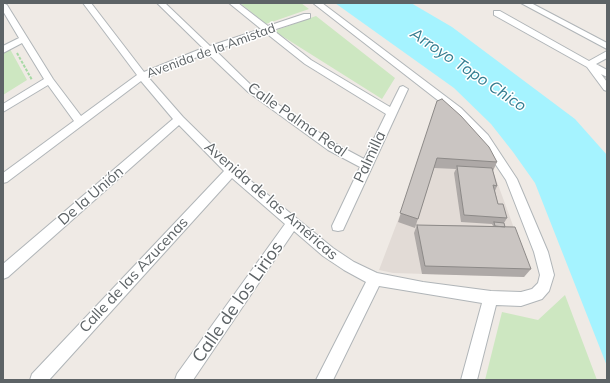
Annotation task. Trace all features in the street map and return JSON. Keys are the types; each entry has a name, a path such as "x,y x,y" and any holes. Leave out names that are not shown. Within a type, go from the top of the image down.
{"street":[{"name":"Avenida de las Américas","path":"87,3 142,76 179,119 231,171 328,252 349,266 375,279 491,298 522,299 537,294 544,286 547,275 541,252 511,179 484,138 457,110 317,3"},
{"name":"Calle Palma Real","path":"161,3 251,90 281,113 332,147 366,166"},
{"path":"233,3 308,62 391,112"},
{"path":"525,3 607,46"},
{"path":"3,7 49,80 80,122"},
{"path":"497,12 545,41 600,70 607,88"},
{"name":"Avenida de la Amistad","path":"3,179 142,76 209,49 307,16"},
{"path":"3,50 23,38"},
{"path":"600,70 607,54"},
{"path":"3,109 49,80"},
{"name":"Palmilla","path":"338,226 403,89"},
{"name":"De la Unión","path":"3,273 179,119"},
{"name":"Calle de las Azucenas","path":"38,380 231,171"},
{"name":"Calle de los Lirios","path":"183,380 293,223"},
{"path":"324,380 375,279"},
{"path":"469,380 491,298"}],"path":[{"path":"17,52 32,80 26,84"}],"shaded area":[{"path":"427,132 493,171 529,269 524,277 393,273 379,270 403,207"}],"green space":[{"path":"240,3 301,3 309,9 266,24"},
{"path":"316,16 395,78 382,99 274,31"},
{"path":"10,49 27,80 3,95 3,53"},
{"path":"565,295 597,380 485,380 502,312 538,320"}],"water":[{"name":"Arroyo Topo Chico","path":"335,3 411,3 452,27 575,119 607,155 607,366 535,183 513,152 491,124 454,88"}],"building":[{"path":"442,99 461,116 489,147 497,162 437,158 418,219 400,213 437,101"},
{"path":"457,166 492,168 497,186 493,185 498,204 503,204 507,218 464,215"},
{"path":"494,222 504,223 505,227 495,226"},
{"path":"417,225 515,227 531,269 425,266"}]}
